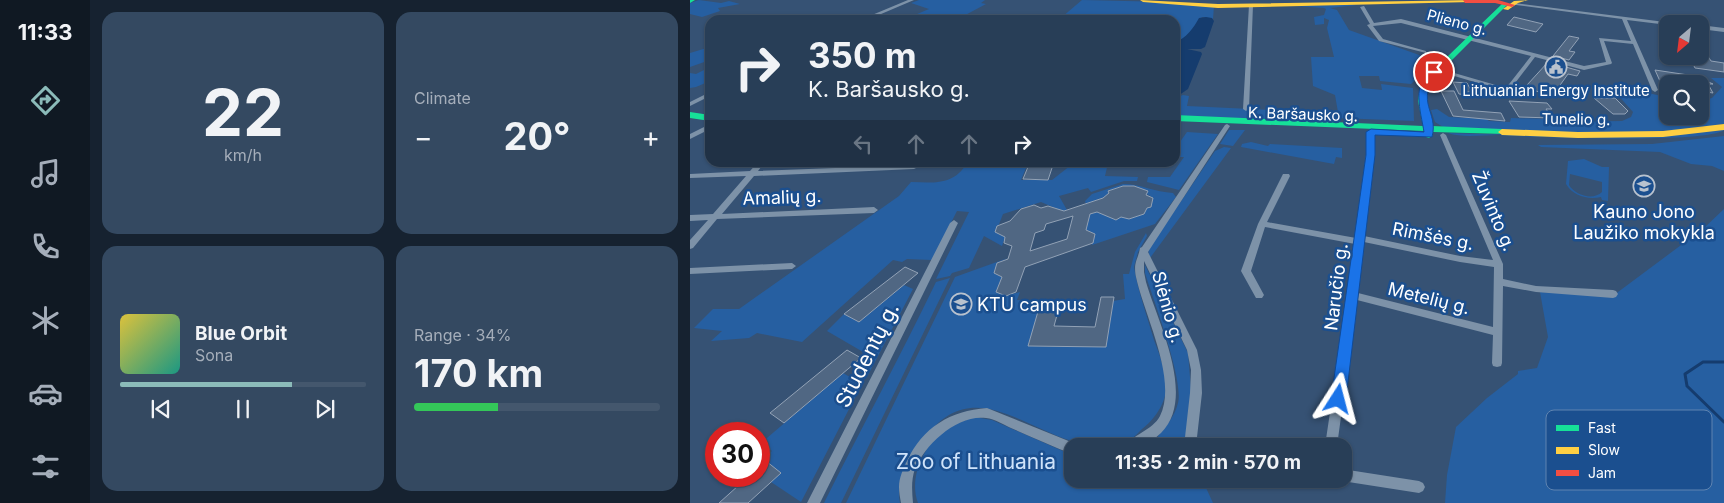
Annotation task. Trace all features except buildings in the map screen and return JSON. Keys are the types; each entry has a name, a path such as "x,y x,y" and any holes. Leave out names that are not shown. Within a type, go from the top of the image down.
{"main road":[{"path":"1143,0 1218,6 1345,1 1487,0 1511,2"},
{"path":"1462,1 1472,0"},
{"path":"1428,132 1422,101 1423,86 1437,70 1511,2"},
{"path":"690,115 705,117"},
{"name":"K. Baršausko g.","path":"1180,118 1428,132"},
{"path":"690,123 705,125"},
{"name":"K. Baršausko g.","path":"1180,126 1428,132"},
{"name":"Tunelio g.","path":"1428,132 1611,135 1684,132 1724,127"},
{"name":"Tunelio g.","path":"1428,132 1443,136 1592,140 1671,139 1724,133"}],"street":[{"path":"874,15 912,0"},
{"path":"1511,2 1659,22"},
{"path":"1246,109 1251,5"},
{"path":"1362,7 1372,23 1370,27 1381,40 1424,52"},
{"path":"1624,18 1655,90"},
{"name":"Plieno g.","path":"1372,23 1401,21 1534,55"},
{"path":"1709,28 1724,30"},
{"path":"1437,70 1507,90 1534,55 1584,68 1609,63 1601,39 1636,43"},
{"path":"690,104 705,96"},
{"name":"Slėnio g.","path":"1146,438 1156,430 1164,419 1171,399 1167,367 1139,273 1139,262 1143,250 1227,126"},
{"path":"690,137 705,129"},
{"name":"Naručio g.","path":"1332,438 1360,240 1371,132"},
{"name":"Žuvinto g.","path":"1443,136 1499,264 1497,363"},
{"path":"690,246 758,167"},
{"path":"690,176 914,167"},
{"path":"1259,295 1246,271 1262,224 1286,176"},
{"name":"Amalių g.","path":"690,218 874,210"},
{"name":"Studentų g.","path":"813,503 954,223"},
{"name":"Rimšės g.","path":"1262,224 1460,259 1499,264"},
{"path":"1143,250 1192,350 1196,370 1196,394 1191,438"},
{"path":"690,271 792,266"},
{"path":"1498,282 1536,289 1613,294"},
{"name":"Metelių g.","path":"1353,295 1497,332"},
{"path":"907,503 907,478 920,450 936,431 958,416 977,412 986,413 1064,445"},
{"path":"1352,477 1419,487"}],"green space":[{"path":"699,0 721,3 729,1 740,4 718,8 720,11 702,17 690,14 690,3"},
{"path":"919,0 985,0 981,3 986,4 965,15 915,15 929,9 911,3"},
{"path":"1082,0 1169,2 1214,6 1213,19 1202,17 1197,25 1180,40 1180,15 1064,15"},
{"path":"1366,4 1330,8 1337,10 1349,30 1436,61 1411,84 1380,81 1379,76 1359,76 1362,88 1382,90 1381,84 1413,88 1414,121 1339,118 1335,95 1313,86 1311,57 1334,57 1327,28 1329,20 1324,18 1324,24 1315,25 1314,17 1324,15 1326,9 1296,6"},
{"path":"705,48 705,62 690,67 690,53"},
{"path":"705,70 705,83 690,88 690,73 696,74"},
{"path":"1711,78 1724,78 1724,124 1689,129 1583,133 1443,127 1435,122 1431,110 1437,109 1449,117 1510,122 1511,118 1551,119 1561,122 1622,121 1631,117 1633,112 1609,85 1659,95 1659,125 1709,125 1709,99 1722,87"},
{"path":"1180,96 1189,96 1187,106 1294,111 1294,120 1180,116"},
{"path":"1229,130 1245,130 1233,146 1220,144"},
{"path":"1724,130 1686,137 1653,138 1466,136 1448,133 1567,137"},
{"path":"1187,132 1218,134 1179,190 1147,182 1148,177 1170,177 1177,167 1180,167 1180,163 1184,157 1180,157 1180,142"},
{"path":"1724,136 1724,171 1712,166 1691,164 1660,152 1541,147 1538,145 1652,144"},
{"path":"1251,142 1268,146 1270,144 1342,148 1342,158 1336,157 1334,164 1241,147 1242,144"},
{"path":"1224,147 1231,148 1150,258 1148,250 1215,151"},
{"path":"1584,159 1602,167 1609,167 1608,201 1602,200 1601,197 1581,196 1573,192 1569,188 1566,184 1568,161","holes":["1570,174 1602,182 1602,192 1594,196 1584,196 1575,192 1569,185"]},
{"path":"964,167 1026,167 1021,180 1052,180 1069,167 1107,167 1105,176 1138,177 1137,181 1124,181 1091,192 1088,188 1059,196 1067,210 1060,212 1060,210 1041,202 1003,214 996,232 1005,237 1002,246 984,236 969,268 952,273 950,276 936,279 969,212 957,211 932,260 907,259 902,262 893,260 802,342 757,333 749,338 711,341 722,331 694,328 713,309 739,309 899,196 911,182 928,183 943,181 950,179"},
{"path":"1123,184 1173,193 1176,197 1155,224 1092,245 1095,234 1086,230 1090,214 1098,212 1116,220 1121,217 1129,219 1144,214 1147,208 1151,207 1153,198 1147,194 1148,191 1124,186 1108,191 1109,193 1103,198 1086,204 1085,201 1092,194"},
{"path":"1724,209 1724,503 1445,503 1447,475 1456,427 1487,398 1518,374 1518,371 1537,368 1548,337 1540,292 1614,295 1704,228"},
{"path":"1146,233 1147,236 1138,252 1134,267 1143,304 1162,364 1166,388 1164,399 1158,411 1151,421 1135,436 1132,438 1064,438 1006,414 984,408 963,409 943,419 918,448 902,478 899,494 900,503 846,503 955,277 1008,258 997,263 994,273 1002,277 1008,295 1020,292 1017,300 1042,301 1029,346 1106,347 1113,301 1125,299 1123,274 1129,274 1135,252"},
{"path":"1145,265 1188,353 1192,401 1187,438 1158,438 1177,408 1179,392 1161,319 1145,273"},
{"path":"950,278 841,503 824,503 936,282"},
{"path":"904,285 913,289 868,375 855,369 870,356 827,331 844,314 859,322"},
{"path":"843,373 862,384 801,502 771,482 781,473 770,465 770,453 772,451 770,450 770,435"},
{"name":"Zoo of Lithuania","path":"974,417 992,420 1064,452 1064,488 1206,488 1213,503 918,503 915,493 915,482 926,451 940,434 958,423"}],"shaded area":[{"path":"1199,18 1212,18 1214,21 1205,47 1201,49 1187,49 1201,52 1202,54 1188,89 1180,95 1180,39 1192,29"}],"waterway":[{"path":"1712,410 1687,386 1685,374 1703,362 1724,362"},
{"path":"1712,410 1724,422"}],"traffic: fast":[{"path":"1429,135 1422,101 1425,82 1505,4"},
{"path":"690,115 705,117"},
{"path":"1180,118 1502,132"}],"traffic: slow":[{"path":"1143,0 1218,6 1472,0"},
{"path":"1506,9 1516,2 1525,0"},
{"path":"1502,132 1578,135 1663,134 1724,127"}],"traffic: jam":[{"path":"1465,1 1495,1 1512,5"}],"place":[{"name":"Lithuanian Energy Institute","path":"1556,67"},
{"name":"Kauno Jono Laužiko mokykla","path":"1644,186"},
{"name":"KTU campus","path":"961,304"}],"route":[{"path":"1338,399 1353,295 1370,155 1371,132 1429,135 1422,92 1425,82 1434,72"}]}
